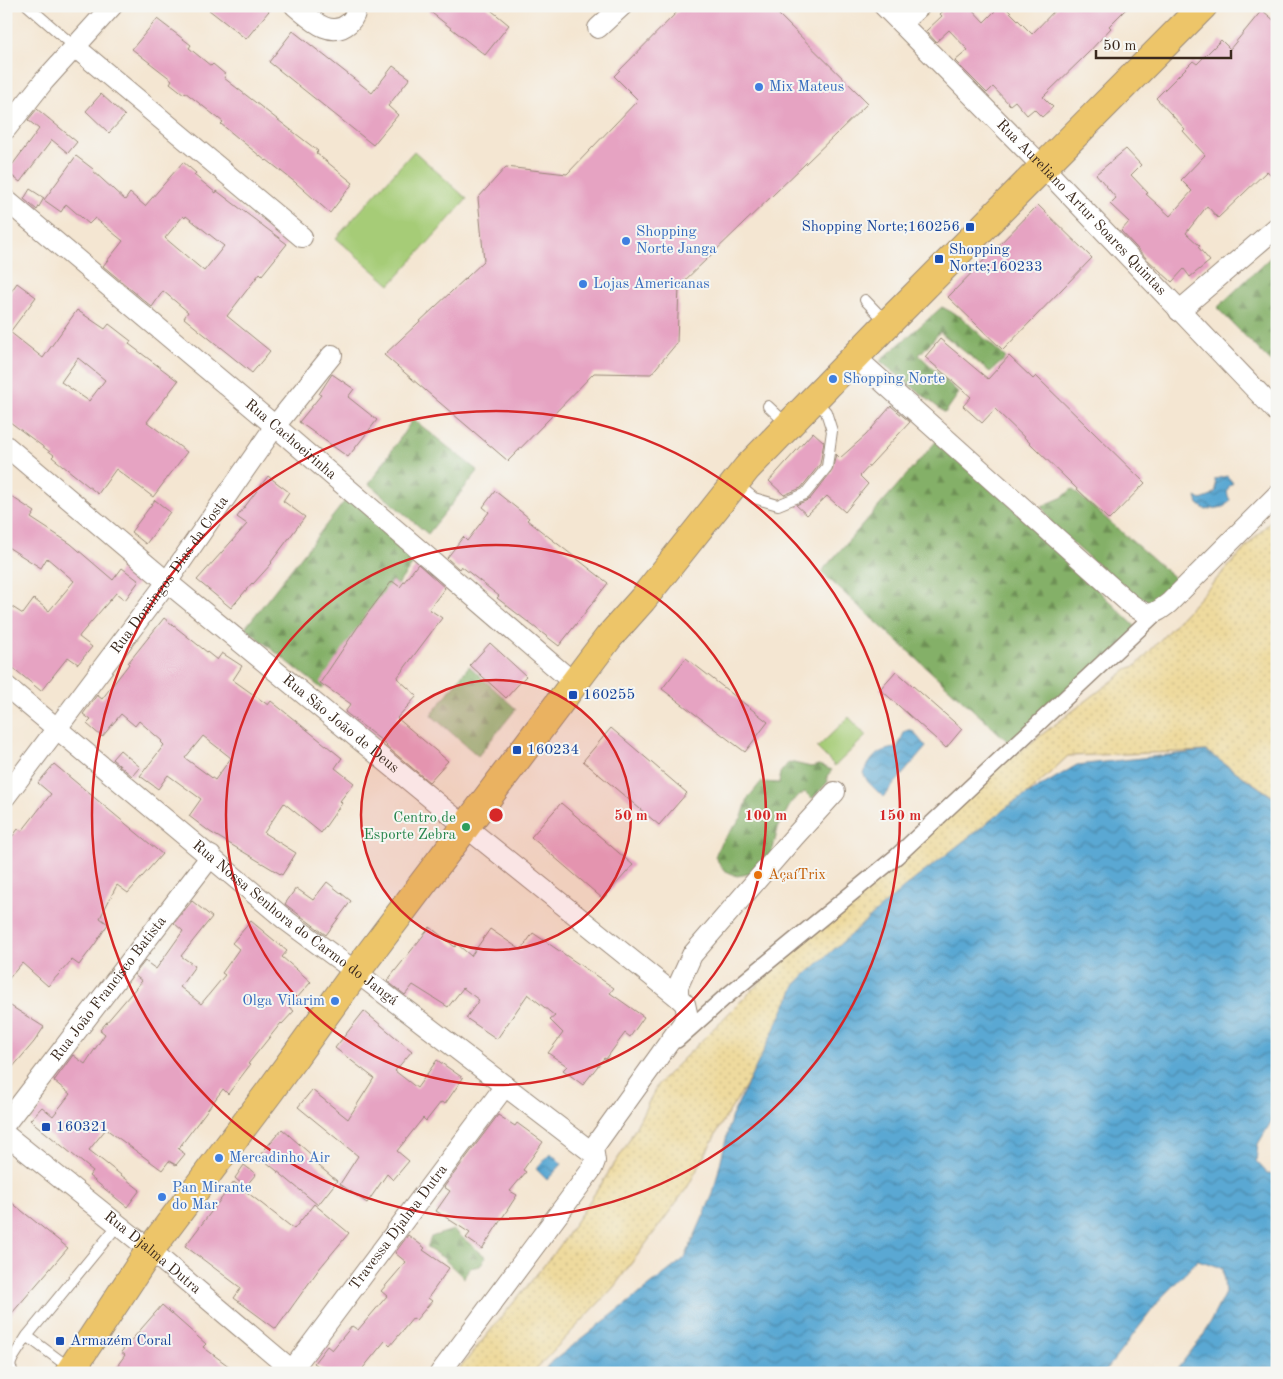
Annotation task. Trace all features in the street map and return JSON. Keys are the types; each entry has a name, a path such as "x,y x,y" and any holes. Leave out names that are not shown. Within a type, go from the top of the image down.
{"main road":[{"path":"70,1371 150,1250 270,1091 356,972 609,637 642,600 735,482 855,357 1203,6"}],"street":[{"path":"6,129 44,81 112,6"},
{"path":"295,6 316,24 328,29 338,30 352,20 356,13 356,6"},
{"path":"598,28 622,6"},
{"name":"Rua Aureliano Artur Soares Quintas","path":"884,6 1044,167 1277,412"},
{"path":"901,23 920,6"},
{"path":"75,47 302,237"},
{"name":"Rua Cachoeirinha","path":"6,200 275,426 574,683"},
{"path":"1179,311 1277,227"},
{"name":"Rua Domingos Dias da Costa","path":"6,796 167,582 275,426 332,354"},
{"path":"855,357 1130,603 1144,614 1156,613"},
{"name":"Rua São João de Deus","path":"6,446 167,582 466,827 680,998"},
{"path":"658,1057 723,999 897,856 1169,602 1277,495"},
{"name":"Rua Nossa Senhora do Carmo do Jangá","path":"6,686 287,921 591,1151"},
{"path":"440,1373 592,1169 595,1161 594,1154 591,1151 683,1023 686,1013 685,1004 678,993 678,986 692,955 835,792"},
{"name":"Rua João Francisco Batista","path":"6,1123 211,856"},
{"name":"Travessa Djalma Dutra","path":"294,1372 505,1086"},
{"name":"Rua Djalma Dutra","path":"6,1135 150,1250 294,1372"}],"lane":[{"path":"28,6 75,47"},
{"path":"865,300 888,324"},
{"path":"735,482 754,498 778,505 805,494 827,467 832,431 826,412 814,399"},
{"path":"768,406 788,426"},
{"path":"14,1373 10,1365 27,1336 118,1225"},
{"path":"27,1336 70,1371"}],"green space":[{"path":"414,151 467,199 390,285 336,238"},
{"path":"1277,251 1277,368 1217,308"},
{"path":"942,307 961,317 1006,358 990,372 940,332 919,355 959,393 945,413 880,361"},
{"path":"413,419 478,471 428,534 369,484"},
{"path":"940,437 1142,633 1014,747 821,572"},
{"path":"1072,489 1178,581 1148,611 1053,525 1042,506 1063,497"},
{"path":"348,497 417,558 322,689 245,628"},
{"path":"469,666 516,709 478,756 431,715"},
{"path":"849,717 866,736 835,766 817,748"},
{"path":"789,762 811,767 819,765 832,770 827,776 827,783 812,799 805,792 792,801 778,828 771,857 754,873 737,876 724,870 715,857 720,844 742,817 748,798 761,782 779,783 780,773"},
{"path":"453,1230 486,1257 480,1266 469,1268 464,1278 442,1257 427,1248 431,1237"}],"sand":[{"path":"1277,514 1277,799 1205,751 1068,756 1008,812 814,979 722,1123 687,1188 613,1288 532,1373 456,1373 559,1247 625,1148 658,1084 839,905 990,774 1128,669 1137,665"}],"water":[{"path":"1227,476 1233,483 1227,491 1230,500 1224,507 1206,510 1198,504 1196,497 1201,500 1209,497 1216,491 1215,479"},
{"path":"912,730 926,747 883,797 868,782 863,773 880,752 897,748 904,733"},
{"path":"1206,751 1277,800 1277,1112 1258,1144 1256,1161 1267,1173 1277,1174 1277,1373 1174,1373 1203,1336 1225,1293 1223,1268 1198,1260 1162,1297 1104,1373 543,1373 548,1365 685,1258 713,1194 731,1118 797,982 901,890 1011,804 1077,765"},
{"path":"551,1153 562,1164 547,1180 536,1169"}],"building":[{"path":"204,6 273,6 246,39"},
{"path":"423,6 486,6 509,25 485,55"},
{"path":"683,6 770,6 868,103 679,286 677,343 651,374 594,373 508,461 384,355 484,261 478,198 506,167 567,174 638,100 614,76"},
{"path":"949,6 969,6 984,22 1000,6 1004,6 1032,34 1059,6 1129,6 1109,26 1111,28 1088,53 1043,97 1053,107 1042,117 1034,109 1027,115 1015,101 1010,105 993,87 987,93 955,61 968,50 949,30 936,42 926,31 942,16 940,14"},
{"path":"1262,10 1277,23 1277,180 1267,171 1218,218 1207,206 1186,233 1200,246 1198,247 1210,261 1190,277 1184,269 1172,282 1121,231 1129,222 1110,204 1116,198 1096,174 1126,149 1141,165 1131,175 1148,193 1146,194 1170,216 1192,191 1181,180 1205,155 1183,131 1185,129 1156,98 1193,61 1197,64 1221,40 1230,49"},
{"path":"157,19 191,45 189,48 211,66 213,64 226,75 224,78 318,151 316,153 353,183 330,213 296,183 221,124 223,122 185,92 184,94 170,83 172,80 132,49"},
{"path":"293,31 372,93 393,66 410,78 388,106 398,115 373,145 269,62"},
{"path":"101,94 125,116 109,133 86,111"},
{"path":"37,109 77,142 68,153 52,140 20,182 7,172 39,129 28,120"},
{"path":"76,156 93,169 125,200 130,193 145,206 183,162 196,173 194,175 216,193 217,191 287,244 262,275 260,273 227,316 270,351 252,373 184,318 188,312 163,291 152,307 103,266 123,241 95,218 89,224 66,204 61,212 44,200","holes":["183,216 185,218 186,216 224,246 204,271 165,238"]},
{"path":"30,189 44,198 37,210 24,199"},
{"path":"1038,205 1092,258 1003,350 948,297"},
{"path":"17,283 36,297 10,332 43,358 77,310 105,329 109,324 131,341 129,344 178,381 147,422 187,452 153,497 116,469 98,494 52,457 54,455 6,419 6,299","holes":["78,358 105,380 89,401 61,382"]},
{"path":"940,339 988,379 1009,356 1033,379 1036,376 1145,483 1109,520 995,409 982,423 963,406 971,397 925,357"},
{"path":"332,374 354,389 348,397 377,420 348,457 299,422 321,395 319,394"},
{"path":"891,406 910,422 860,476 868,484 845,512 827,496 807,515 796,505 810,499 832,471 836,454 840,458 866,435"},
{"path":"813,432 824,442 820,464 801,488 784,495 769,481"},
{"path":"268,476 289,492 283,501 305,517 272,563 231,608 197,580 247,524 237,517"},
{"path":"495,491 529,518 527,520 608,583 559,646 497,598 499,596 461,566 459,569 447,558 463,537 467,541 489,512 483,507"},
{"path":"6,493 35,512 31,518 71,544 113,580 122,568 139,581 125,600 116,593 80,635 79,637 92,647 78,664 68,657 41,691 6,662 6,603 23,614 34,599 49,611 74,581 47,558 41,568 6,546"},
{"path":"155,500 170,512 146,544 131,532"},
{"path":"418,564 445,588 429,609 442,618 397,678 417,696 397,718 448,761 429,782 387,745 345,712 351,704 320,683 361,622 392,581 400,587"},
{"path":"164,618 217,660 222,653 242,666 233,680 268,705 271,701 342,758 335,768 354,783 340,801 342,803 321,833 284,803 264,833 296,853 282,875 210,832 189,816 201,799 168,775 158,789 140,776 164,745 162,741 139,721 135,726 121,714 102,737 87,724 91,720 83,714 97,695 102,699","holes":["203,736 231,758 215,780 185,758"]},
{"path":"490,643 526,676 506,698 470,665"},
{"path":"686,658 768,722 745,752 662,689"},
{"path":"896,671 962,729 946,748 880,689"},
{"path":"611,728 687,793 659,825 583,761"},
{"path":"120,750 140,767 132,776 112,759"},
{"path":"54,764 162,854 128,893 117,885 100,918 108,924 79,965 72,960 48,986 22,963 6,982 6,845 18,829 22,831 51,794 38,783"},
{"path":"561,803 633,865 603,899 531,837"},
{"path":"327,882 351,901 326,935 285,904 296,888 313,900"},
{"path":"192,901 212,917 181,956 195,966 180,987 201,1004 225,975 222,973 239,949 232,943 251,921 287,951 282,957 311,982 289,1007 294,1011 281,1023 248,1064 250,1065 228,1094 223,1089 178,1149 185,1154 176,1165 169,1161 162,1170 106,1129 89,1150 140,1190 127,1207 89,1176 93,1171 30,1120 42,1107 53,1116 70,1094 54,1081 73,1055 85,1064 105,1034 100,1030 142,981 134,975 145,961 156,969 183,931 174,923"},
{"path":"430,927 455,947 457,944 471,956 490,929 521,950 533,933 614,988 610,993 644,1017 630,1037 625,1033 606,1059 604,1058 583,1085 563,1070 567,1066 548,1053 563,1033 550,1020 555,1016 528,994 497,1039 466,1018 479,1000 463,988 448,1007 413,985 405,995 387,981"},
{"path":"6,1003 44,1027 6,1075"},
{"path":"364,1011 412,1051 395,1071 417,1088 437,1060 463,1078 445,1104 441,1102 426,1121 423,1118 397,1151 409,1161 393,1180 387,1174 367,1203 340,1184 358,1156 298,1107 312,1090 348,1119 374,1078 335,1048"},
{"path":"498,1115 515,1126 517,1123 543,1142 523,1170 526,1172 510,1191 517,1195 482,1249 466,1238 470,1233 436,1211 450,1191 444,1187"},
{"path":"282,1129 315,1158 313,1161 337,1181 318,1205 259,1156"},
{"path":"244,1165 256,1174 245,1187 235,1178"},
{"path":"234,1182 294,1229 314,1204 349,1233 319,1269 276,1329 234,1298 241,1288 185,1246"},
{"path":"6,1198 68,1248 6,1320"},
{"path":"408,1235 425,1248 423,1250 449,1268 428,1298 432,1301 416,1320 413,1318 390,1346 385,1341 359,1373 327,1373 314,1363 327,1346 332,1350 352,1326 358,1330 387,1296 381,1291 406,1262 395,1253"},
{"path":"162,1305 206,1344 203,1347 238,1373 112,1373 125,1355 121,1352"}],"place":[{"name":"Mix Mateus","path":"759,87"},
{"name":"Shopping Norte;160256","path":"970,227"},
{"name":"Shopping Norte Janga","path":"626,241"},
{"name":"Shopping Norte;160233","path":"939,259"},
{"name":"Lojas Americanas","path":"583,284"},
{"name":"Shopping Norte","path":"833,379"},
{"name":"160255","path":"573,695"},
{"name":"160234","path":"517,750"},
{"name":"Centro de Esporte Zebra","path":"466,827"},
{"name":"AçaíTrix","path":"758,875"},
{"name":"Olga Vilarim","path":"335,1001"},
{"name":"160321","path":"46,1127"},
{"name":"Mercadinho Air","path":"219,1158"},
{"name":"Pan Mirante do Mar","path":"162,1197"},
{"name":"Armazém Coral","path":"60,1341"}]}
